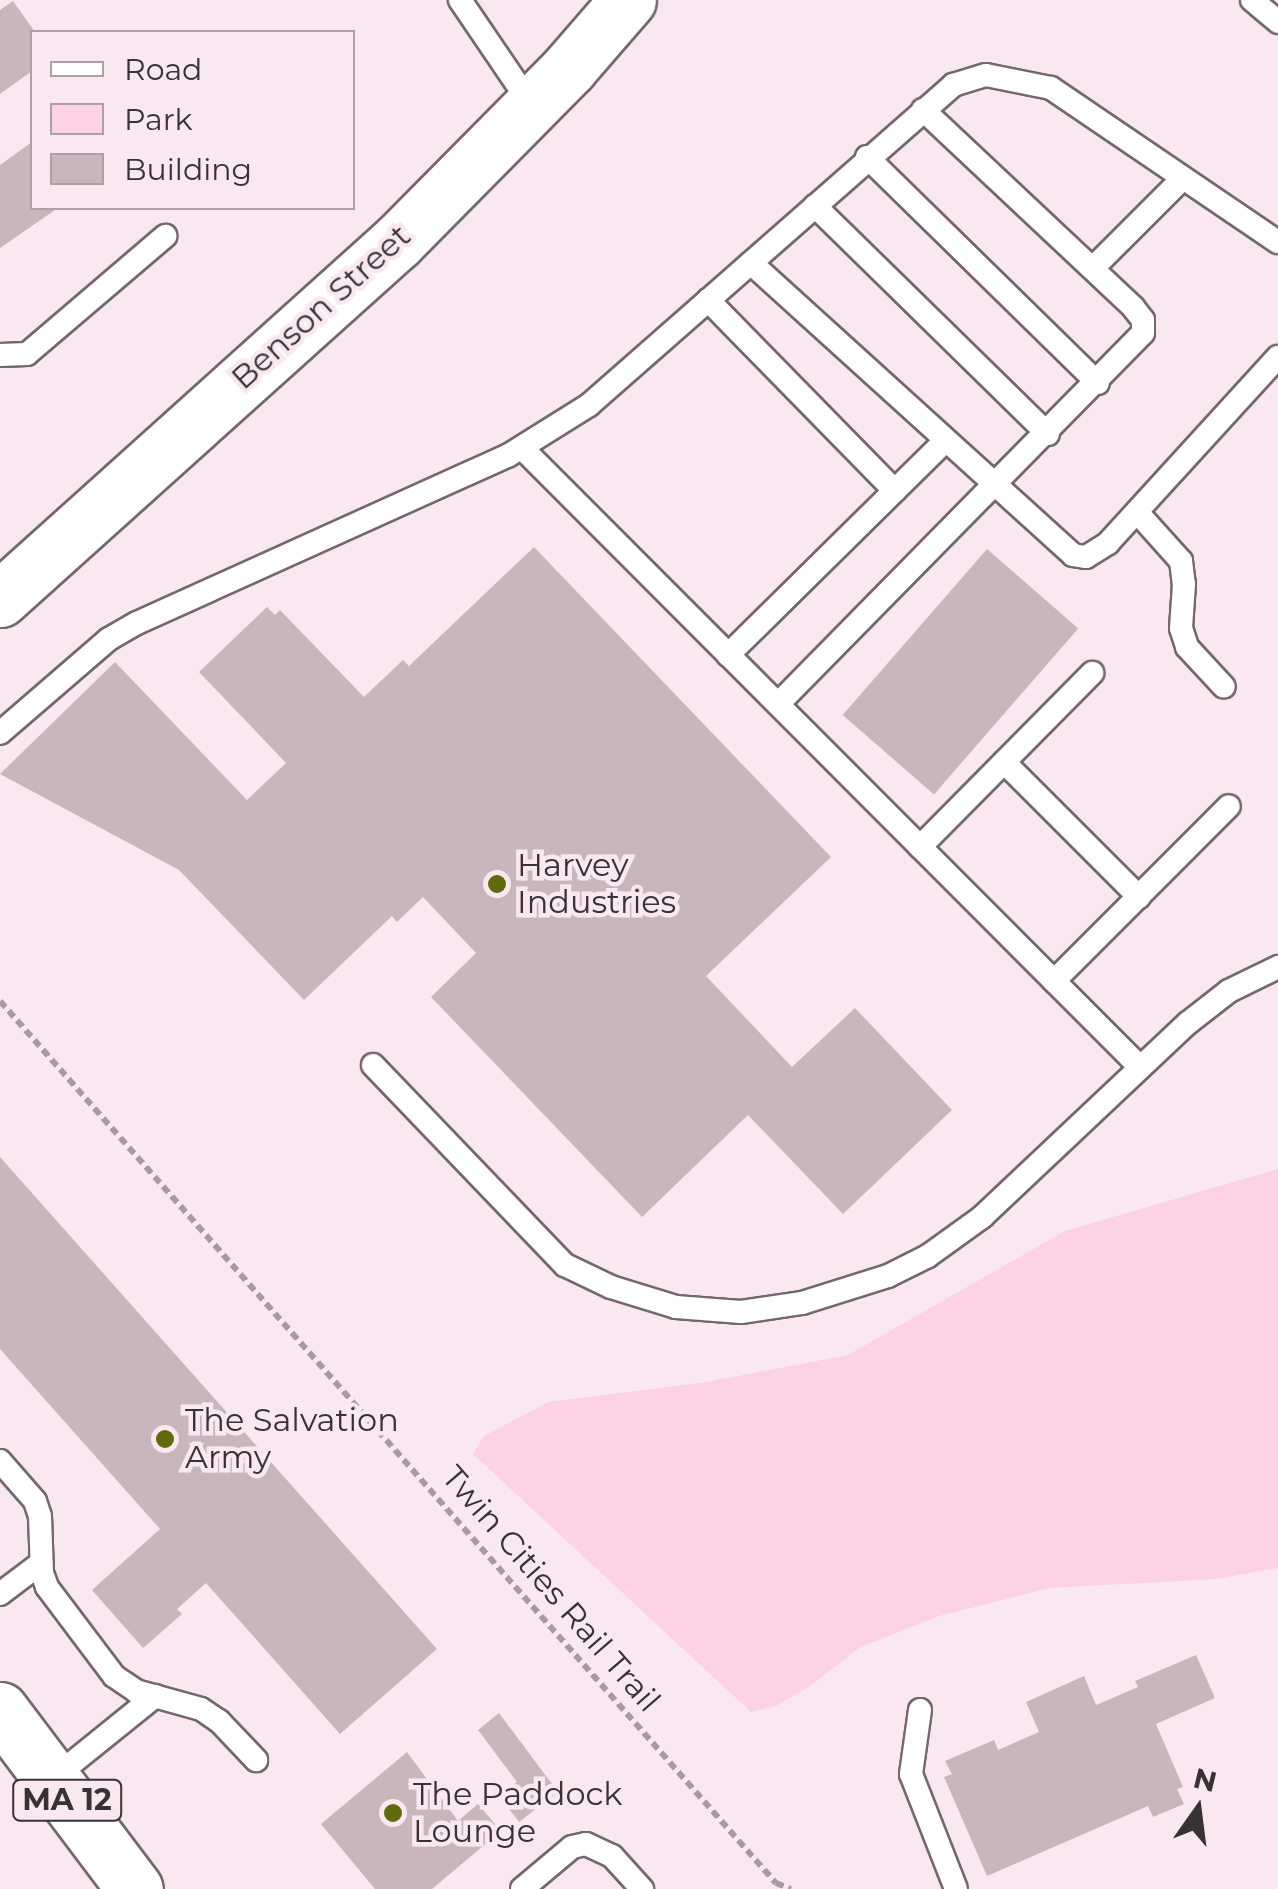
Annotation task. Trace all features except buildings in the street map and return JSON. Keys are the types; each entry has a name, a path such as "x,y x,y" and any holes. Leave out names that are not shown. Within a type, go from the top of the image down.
{"main road":[{"name":"Benson Street","path":"6,581 398,241 532,106 628,0"},
{"name":"MA 12","path":"0,1710 135,1889"}],"lane":[{"path":"460,0 532,106"},
{"path":"1252,0 1278,22"},
{"path":"0,733 109,639 137,623 522,448 589,405 952,84 986,75 1051,88 1278,242"},
{"path":"778,704 997,486 1143,333 1143,320 1093,268 923,110"},
{"path":"868,157 1098,383"},
{"path":"1093,268 1183,178"},
{"path":"815,206 1048,434"},
{"path":"0,355 27,354 165,236"},
{"path":"751,263 1073,555 1086,557 1108,543 1278,357"},
{"path":"708,300 895,491"},
{"path":"728,655 946,440"},
{"path":"522,448 1140,1067"},
{"path":"1137,512 1181,562 1184,584 1180,628 1187,647 1224,687"},
{"path":"920,846 1092,673"},
{"path":"1004,762 1140,896"},
{"path":"1054,981 1230,806"},
{"path":"373,1064 565,1266 611,1288 676,1307 741,1312 802,1304 888,1276 928,1256 982,1217 1140,1067 1229,991 1278,967"},
{"path":"0,1461 35,1501 42,1531 42,1563 56,1604 114,1676 155,1696 201,1710 219,1721 256,1760"},
{"path":"0,1594 42,1563"},
{"path":"51,1780 155,1696"},
{"path":"920,1710 910,1774 956,1889"},
{"path":"522,1889 572,1847 586,1844 612,1856 642,1889"}],"path":[{"name":"Twin Cities Rail Trail","path":"0,1001 776,1883 791,1889"}],"green space":[{"path":"1278,1169 1278,1568 1216,1579 1049,1588 939,1616 859,1648 809,1687 776,1706 751,1712 473,1454 484,1436 548,1402 707,1382 848,1355 1065,1231"}],"place":[{"name":"Harvey Industries","path":"497,884"},
{"name":"The Salvation Army","path":"165,1439"},
{"name":"The Paddock Lounge","path":"393,1813"}]}
